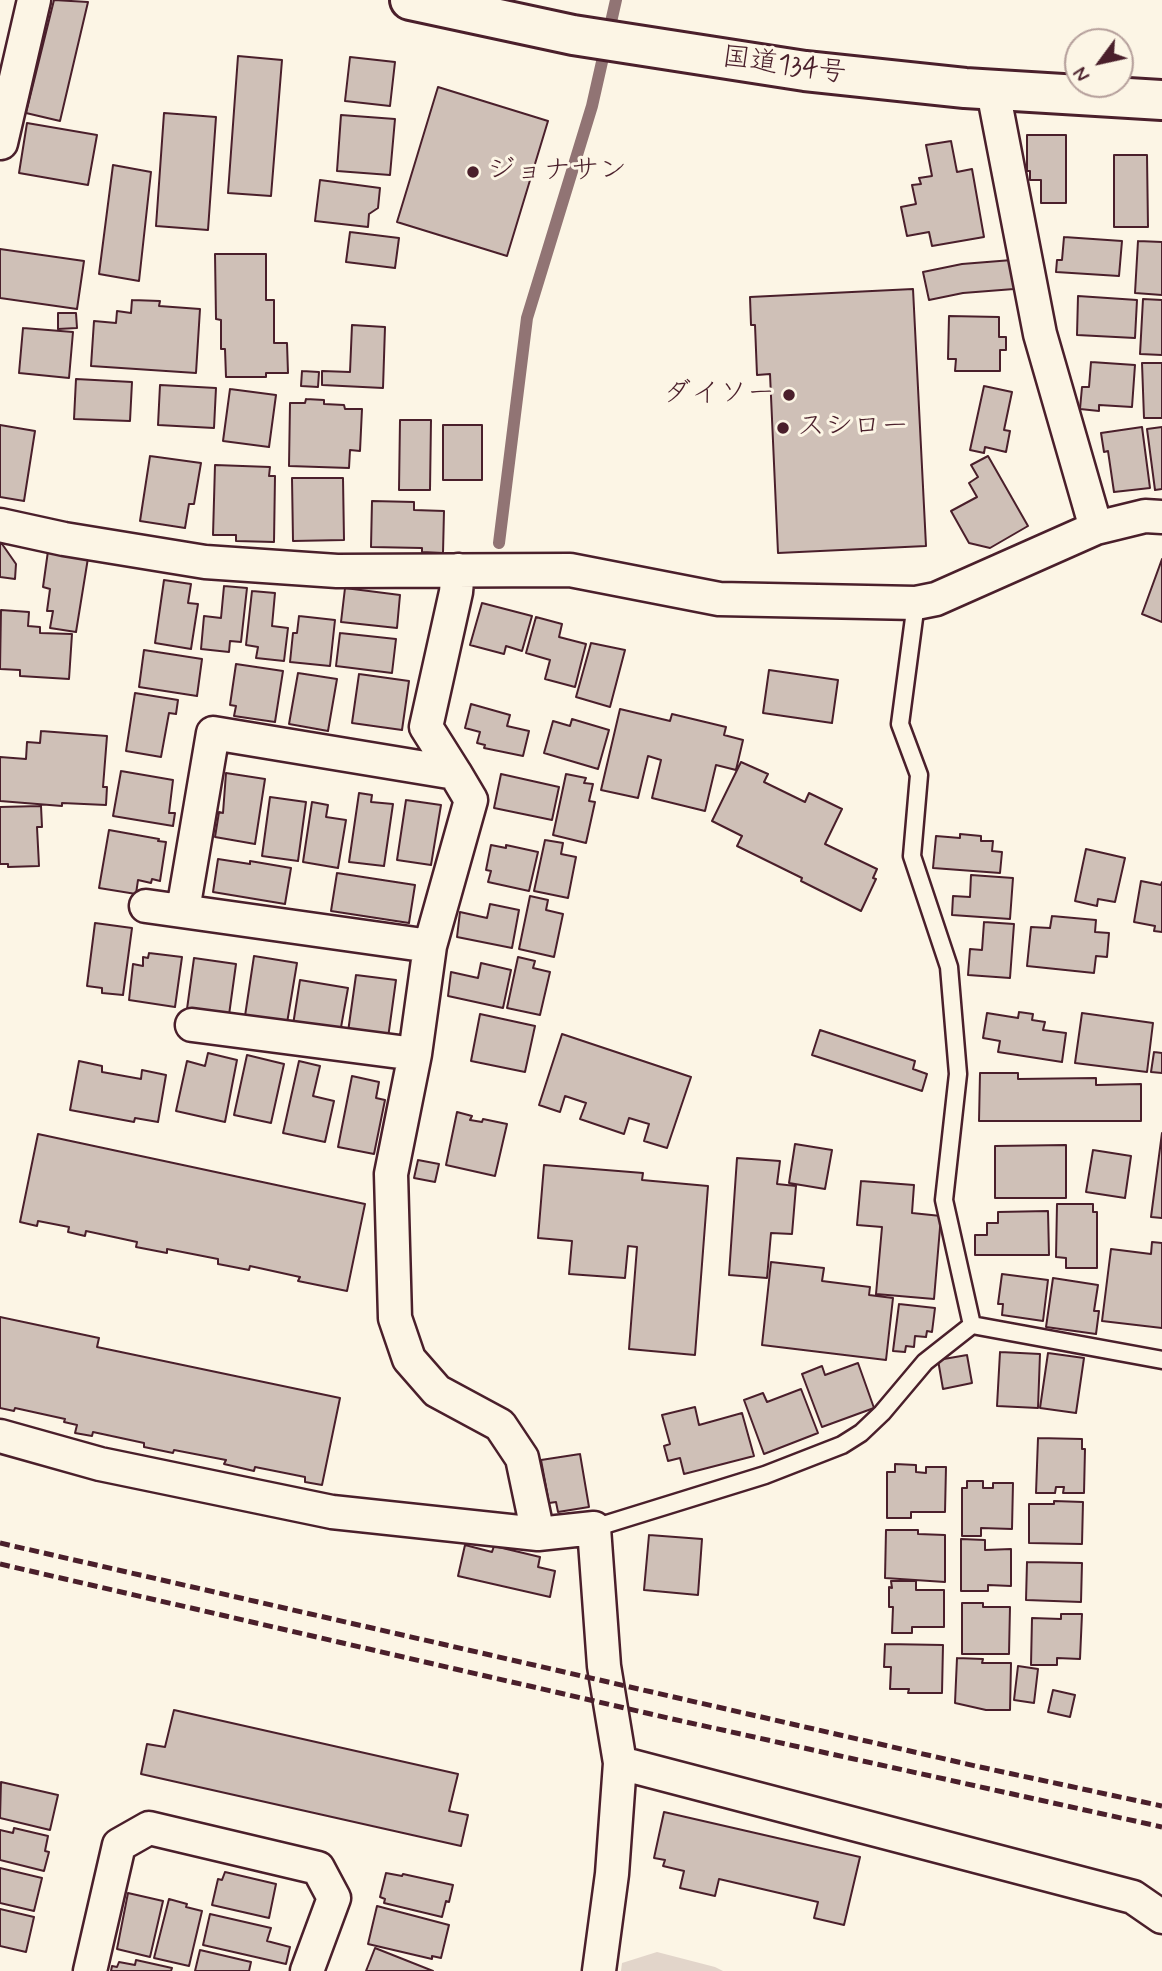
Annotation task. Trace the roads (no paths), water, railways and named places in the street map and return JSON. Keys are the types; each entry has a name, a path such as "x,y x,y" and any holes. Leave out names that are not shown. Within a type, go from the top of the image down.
{"highway":[{"name":"国道134号","path":"410,0 573,35 805,71 993,91 1162,100"}],"street":[{"path":"1,143 34,0"},
{"path":"993,91 1040,334 1096,528"},
{"path":"0,525 64,539 205,562 337,571 570,570 719,599 916,603 936,599 1096,528 1145,516 1162,517"},
{"path":"458,570 456,592 426,727 471,800 430,946 415,1054 391,1174 395,1318 408,1359 438,1391 500,1425 522,1458 538,1534"},
{"path":"183,910 213,733 455,774"},
{"path":"146,906 430,946"},
{"path":"192,1025 415,1054"},
{"path":"0,1436 100,1464 332,1512 538,1534 594,1528 604,1666 620,1763 612,1874 599,1971"},
{"path":"620,1763 1133,1897 1162,1917"},
{"path":"90,1971 119,1845 149,1828 318,1868 334,1898 307,1971"}],"lane":[{"path":"916,603 900,724 919,775 912,856 949,967 958,1074 944,1200 972,1325"},
{"path":"594,1528 765,1475 842,1445 861,1433 882,1413 925,1362 972,1325 1162,1360"}],"waterway":[{"path":"499,543 527,318 592,106 616,0"}],"railway":[{"path":"0,1543 980,1767 1162,1806"},
{"path":"0,1564 668,1718 1162,1827"}],"place":[{"name":"ジョナサン","path":"473,172"},
{"name":"ダイソー","path":"789,395"},
{"name":"スシロー","path":"783,428"}]}
